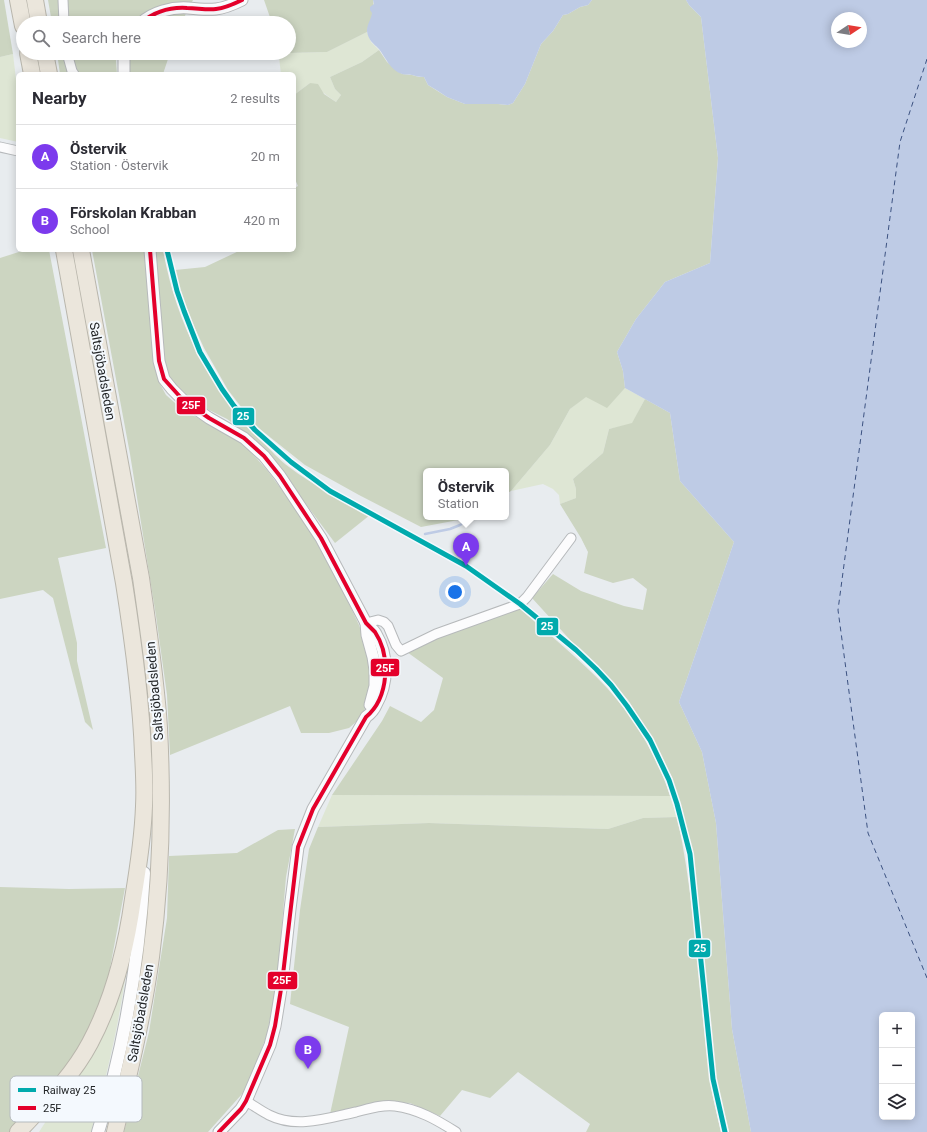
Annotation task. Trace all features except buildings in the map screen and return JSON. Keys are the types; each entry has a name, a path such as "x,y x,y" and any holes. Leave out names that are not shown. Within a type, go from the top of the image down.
{"highway":[{"path":"18,0 21,16"},
{"path":"35,0 38,16"},
{"path":"29,60 32,72"},
{"path":"46,60 49,72"},
{"name":"Saltsjöbadsleden","path":"64,252 132,632 142,728 144,806"},
{"name":"Saltsjöbadsleden","path":"81,252 141,578 149,633 159,727 161,819 157,899 152,950 129,1076"},
{"path":"68,1076 90,1043 113,991 131,915 139,862 144,806"},
{"path":"18,1132 28,1122"},
{"path":"115,1132 118,1122"}],"main road":[{"name":"Saltsjöbadsleden","path":"113,1076 133,979 140,924 144,862 144,806"},
{"name":"Saltsjöbadsleden","path":"98,1132 101,1122"},
{"name":"Saltsjöbadsleden","path":"112,1132 115,1122"}],"street":[{"path":"63,0 64,16"},
{"path":"151,16 174,9 217,9 242,0"},
{"path":"69,60 72,72"},
{"path":"124,60 124,72"},
{"path":"0,146 16,150"},
{"path":"150,252 159,361 164,379 183,400 209,418 244,438 264,456 280,476 321,538 366,623 367,635 374,657 375,686 366,717 313,809 298,847 282,983 275,1026 270,1045 246,1101 241,1109 219,1132"},
{"path":"366,623 378,620 384,622 388,626 396,645 401,651 436,634 520,604 527,597 571,538"},
{"path":"246,1101 270,1115 297,1122 315,1121 376,1107 394,1106 420,1112 441,1122 456,1132"}],"green space":[{"path":"0,0 4,0 13,54 0,57"},
{"path":"48,0 193,0 191,4 148,12 142,16 51,16"},
{"path":"264,0 373,0 374,4 372,18 367,32 327,52 296,53 296,16 270,16"},
{"path":"592,0 686,0 701,17 718,158 710,263 665,282 636,319 617,352 623,371 625,388 607,408 586,397 570,409 550,445 511,491 509,492 509,468 423,468 423,520 458,520 421,527 305,465 256,426 228,390 204,348 181,294 175,270 205,267 237,252 296,252 296,187 298,186 296,182 296,94 310,83 318,84 324,94 336,102 341,95 335,89 330,77 362,62 379,50 387,62 402,74 424,77 428,85 447,97 465,104 508,105 513,103 525,84 541,44 553,31 563,15 588,5"},
{"path":"187,11 185,16 166,16"},
{"path":"367,32 371,42 379,50 362,62 330,77 335,89 341,95 336,102 310,83 296,94 296,72 281,72 279,60 296,60 296,53 327,52"},
{"path":"13,54 16,79 16,142 0,138 0,57"},
{"path":"58,60 116,60 117,72 60,72"},
{"path":"128,60 168,60 164,72 129,72"},
{"path":"19,252 49,252 106,548 58,558 77,643 77,661 93,730 85,722 53,598 43,590 0,599 0,258"},
{"path":"92,252 146,252 154,365 160,384 166,395 183,410 241,441 267,470 303,518 343,591 359,625 368,651 370,673 369,691 363,716 349,728 329,733 301,733 290,706 170,755 167,695 130,454"},
{"path":"154,252 163,252 177,303 186,329 198,354 211,378 243,422 289,467 318,487 370,515 335,543 270,456 247,434 227,419 197,404 176,389 163,364"},
{"path":"625,388 645,399 632,424 609,429 603,453 573,479 576,489 576,498 560,504 559,495 553,489 543,484 511,491 550,445 570,409 586,396 607,407"},
{"path":"645,399 670,413 680,481 734,542 679,702 702,752 716,823 732,1029 751,1132 729,1132 716,1079 693,854 672,778 651,736 628,700 605,674 583,654 532,598 553,574 581,591 624,606 643,610 647,589 633,578 613,583 584,573 588,552 560,504 576,498 576,489 573,479 603,453 609,429 632,423"},
{"path":"518,607 586,667 619,702 650,750 661,772 670,796 332,795 382,721 390,706 421,722 434,710 443,678 407,652 425,643"},
{"path":"332,795 670,796 677,817 643,818 608,829 429,823 318,827"},
{"path":"677,817 693,915 711,1085 721,1132 586,1132 590,1124 518,1072 490,1098 462,1090 440,1116 410,1103 383,1102 330,1114 349,1027 290,1004 300,910 309,849 318,827 429,823 608,829 643,818"},
{"path":"295,829 286,877 277,983 267,1034 253,1073 242,1094 208,1132 124,1132 126,1122 142,1122 142,1076 138,1076 149,1032 167,918 169,856 237,853 278,830"},
{"path":"0,887 69,889 125,888 107,984 88,1032 61,1076 10,1076 10,1122 21,1122 12,1132 0,1132"},
{"path":"132,933 122,998 106,1076 65,1076"},
{"path":"45,1122 94,1122 91,1132 39,1132"}],"water":[{"path":"373,0 592,0 588,5 563,15 553,31 541,44 525,84 513,103 508,105 465,104 447,97 428,85 424,77 403,74 394,70 379,49 368,37 367,31 372,13 370,7 374,4"},
{"path":"686,0 927,0 927,1132 751,1132 732,1029 716,823 702,752 679,702 734,542 680,481 670,413 625,388 623,371 617,352 636,319 665,282 710,263 718,158 701,17"}],"waterway":[{"path":"425,534 450,529 469,520"}],"ferry route":[{"path":"927,59 900,142 838,610 868,833 927,978"}],"rail line":[{"name":"25","path":"167,252 177,291 200,352 222,389 234,406 255,430 291,462 330,491 466,566 520,604 576,650 596,669 611,685 627,706 650,740 669,780 690,854 713,1079 725,1132"}],"transit line":[{"name":"25F","path":"151,16 169,9 223,8 242,0"},
{"name":"25F","path":"150,252 159,361 164,379 183,400 209,418 244,438 264,456 280,476 321,538 366,623 375,632 384,653 385,664 383,688 379,699 374,709 366,717 313,809 298,847 282,983 275,1026 270,1045 246,1101 241,1109 219,1132"}],"place":[{"name":"Östervik","path":"466,566"},
{"name":"Förskolan Krabban","path":"308,1069"}]}
